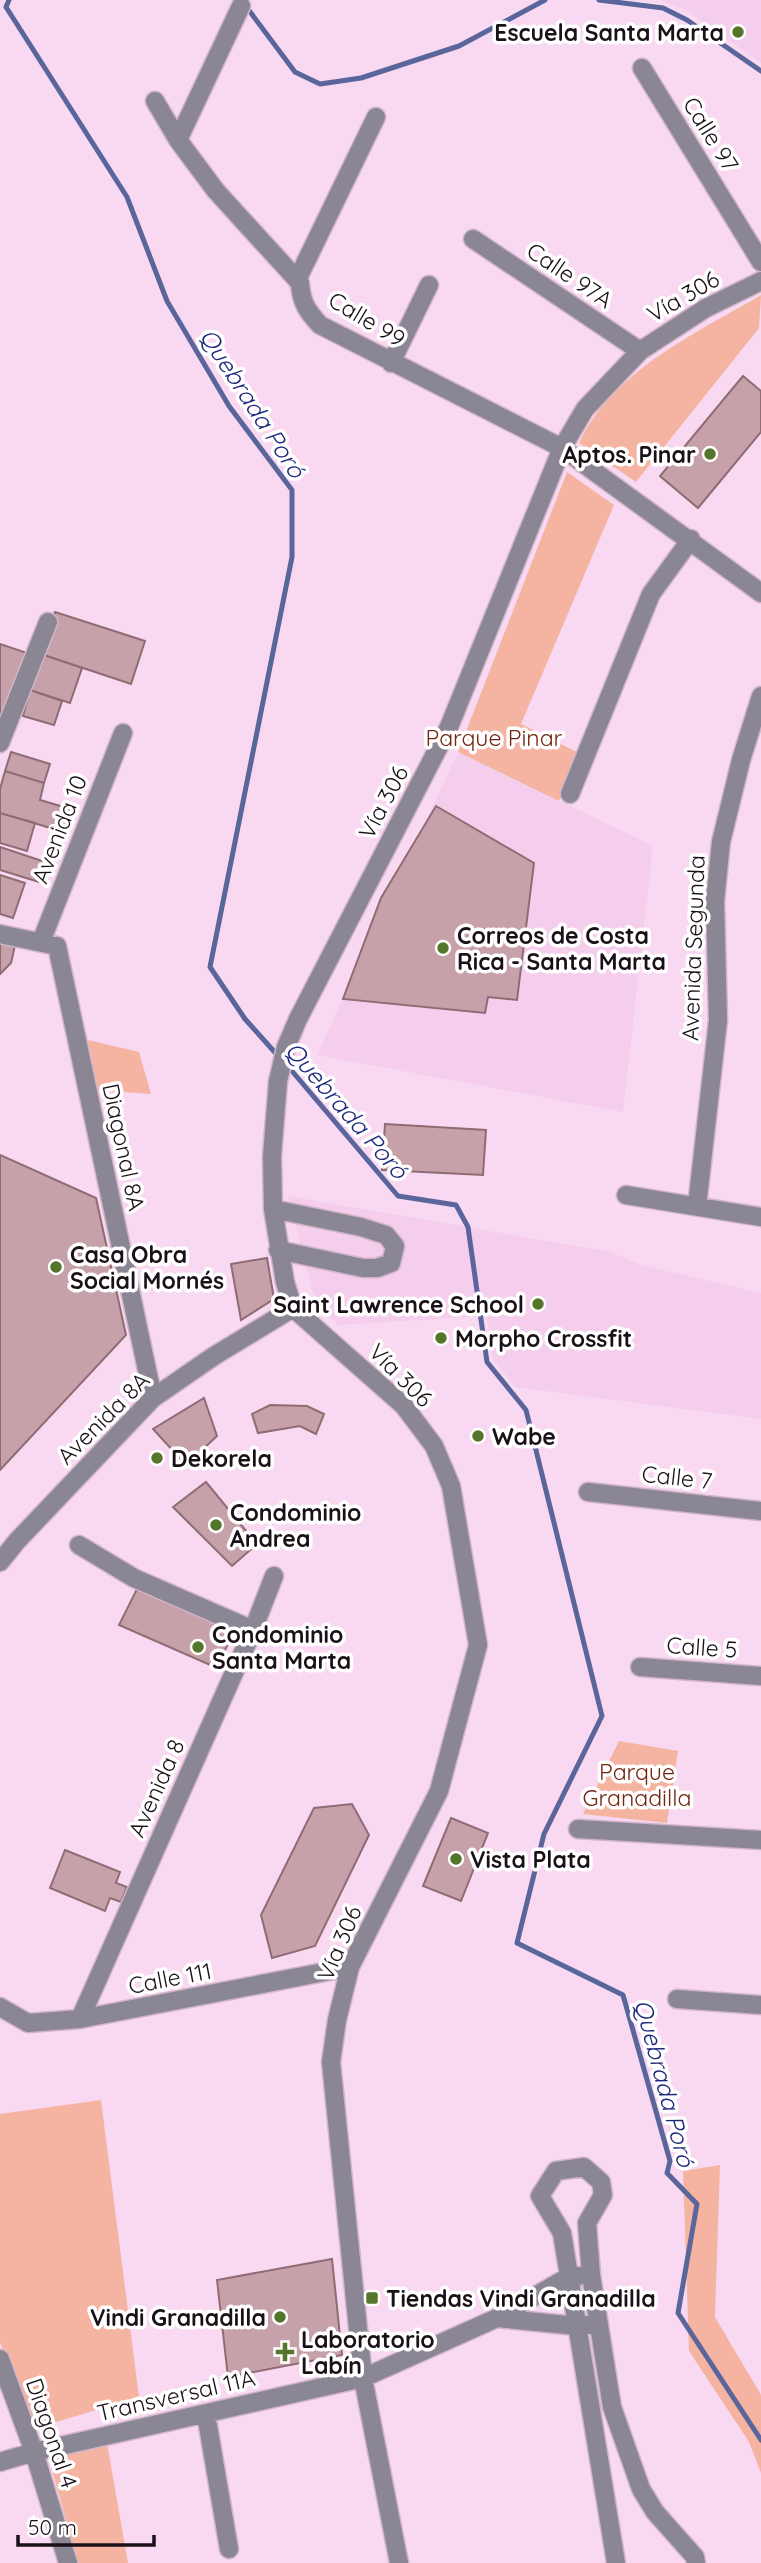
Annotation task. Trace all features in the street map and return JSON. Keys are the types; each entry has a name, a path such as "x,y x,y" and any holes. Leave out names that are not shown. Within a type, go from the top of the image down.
{"street":[{"path":"178,140 241,6"},
{"name":"Calle 97","path":"642,68 761,262"},
{"name":"Calle 99","path":"155,101 178,140 216,191 298,280 301,299 307,312 320,326 562,448"},
{"path":"298,280 376,117"},
{"name":"Calle 97A","path":"473,239 640,351"},
{"name":"Vía 306","path":"399,2563 363,2378 331,2062 337,2020 351,1967 439,1791 478,1645 451,1486 434,1446 404,1406 293,1308 278,1250 272,1209 272,1156 278,1081 286,1047 298,1019 449,727 562,448 585,409 640,351 706,308 761,281"},
{"path":"391,363 429,285"},
{"path":"562,448 761,593"},
{"path":"570,794 651,594 691,540"},
{"path":"0,743 48,622"},
{"name":"Avenida Segunda","path":"697,1206 718,1020 715,901 720,842 761,696"},
{"name":"Avenida 10","path":"49,944 123,733"},
{"path":"0,934 49,944"},
{"name":"Diagonal 8A","path":"49,944 153,1398"},
{"path":"626,1195 761,1217"},
{"path":"272,1209 361,1227 386,1235 396,1246 391,1263 377,1268 363,1268 278,1250"},
{"name":"Avenida 8A","path":"0,1562 153,1398 214,1356 293,1308"},
{"name":"Calle 7","path":"588,1492 761,1511"},
{"path":"79,1545 144,1583 253,1630"},
{"name":"Avenida 8","path":"80,2020 253,1630 274,1576"},
{"name":"Calle 5","path":"640,1667 761,1675"},
{"path":"578,1829 761,1840"},
{"name":"Calle 111","path":"0,2007 28,2023 80,2020 351,1967"},
{"path":"677,1999 761,2005"},
{"path":"616,2563 562,2234 540,2196 556,2171 584,2167 601,2182 603,2195 587,2223 591,2276 612,2407 641,2489 655,2512 695,2557 696,2563"},
{"path":"570,2276 591,2276"},
{"name":"Transversal 11A","path":"0,2462 363,2378 497,2318 570,2276"},
{"path":"497,2318 577,2326 598,2323"},
{"name":"Diagonal 4","path":"0,2359 34,2452 68,2563"},
{"path":"206,2414 229,2549"},
{"path":"593,2435 620,2428"}],"shaded area":[{"name":"Escuela Santa Marta","path":"660,0 761,0 761,63 686,10"},
{"path":"458,752 653,846 623,1112 317,1055"},
{"name":"Saint Lawrence School","path":"288,1196 610,1252 641,1265 761,1293 761,1419 515,1387 493,1358 487,1316 337,1325 313,1293"}],"green space":[{"path":"761,295 759,328 636,482 579,443 594,417 635,374 658,356"},
{"name":"Parque Pinar","path":"567,472 614,505 521,724 577,752 559,801 458,752"},
{"path":"88,1040 139,1052 151,1094 97,1090"},
{"name":"Parque Granadilla","path":"619,1741 678,1751 667,1823 583,1814"},
{"path":"101,2100 139,2397 33,2429 0,2342 0,2114"},
{"path":"720,2165 715,2317 761,2395 761,2473 749,2442 689,2351 683,2171"},
{"path":"107,2443 128,2563 78,2563 47,2452"}],"building":[{"name":"Aptos. Pinar","path":"743,376 761,391 761,432 698,508 660,476"},
{"path":"55,612 145,641 131,684 41,654"},
{"path":"0,644 27,653 0,725"},
{"path":"41,654 82,668 70,703 30,690"},
{"path":"30,690 62,701 54,725 23,716"},
{"path":"11,752 50,764 44,783 5,771"},
{"path":"5,771 44,783 40,800 74,810 67,833 0,813 0,789"},
{"name":"Correos de Costa Rica - Santa Marta","path":"436,806 534,863 517,1000 488,997 485,1013 343,999 381,898"},
{"path":"0,813 35,823 27,851 0,843"},
{"path":"0,847 45,862 39,882 0,870"},
{"path":"0,875 25,883 13,918 0,914"},
{"path":"0,938 16,941 11,963 0,974"},
{"path":"385,1124 486,1130 483,1175 382,1170"},
{"name":"Casa Obra Social Mornés","path":"0,1155 96,1198 126,1335 0,1470"},
{"path":"267,1258 274,1299 241,1320 231,1264"},
{"path":"204,1398 217,1436 186,1465 153,1429"},
{"path":"270,1405 307,1406 324,1414 316,1434 300,1426 258,1433 252,1414"},
{"name":"Condominio Andrea","path":"206,1482 257,1544 232,1566 173,1507"},
{"name":"Condominio Santa Marta","path":"139,1585 236,1626 217,1668 119,1625"},
{"path":"352,1804 369,1835 315,1946 272,1958 261,1915 314,1808"},
{"name":"Vista Plata","path":"451,1818 488,1833 461,1901 423,1886"},
{"path":"65,1850 120,1872 116,1883 127,1887 121,1902 110,1898 105,1911 50,1888"},
{"name":"Vindi Granadilla","path":"332,2259 342,2355 228,2377 217,2280"}],"waterway":[{"name":"Quebrada Poró","path":"9,0 6,7 127,197 167,301 229,406 292,490 292,557 210,967 245,1019 279,1057"},
{"path":"245,5 295,72 320,84 361,78 459,46 545,0"},
{"path":"599,0 663,8 687,20 761,71"},
{"name":"Quebrada Poró","path":"286,1064 398,1196 456,1205 468,1227 487,1362 526,1410 602,1716 544,1834 517,1943 623,1995 670,2161 667,2173 697,2204 678,2313 761,2440"}],"place":[{"name":"Escuela Santa Marta","path":"738,32"},
{"name":"Aptos. Pinar","path":"710,454"},
{"name":"Correos de Costa Rica - Santa Marta","path":"443,948"},
{"name":"Casa Obra Social Mornés","path":"56,1267"},
{"name":"Saint Lawrence School","path":"538,1304"},
{"name":"Morpho Crossfit","path":"441,1338"},
{"name":"Wabe","path":"478,1436"},
{"name":"Dekorela","path":"157,1458"},
{"name":"Condominio Andrea","path":"216,1525"},
{"name":"Condominio Santa Marta","path":"198,1647"},
{"name":"Vista Plata","path":"456,1859"},
{"name":"Tiendas Vindi Granadilla","path":"372,2298"},
{"name":"Vindi Granadilla","path":"280,2317"},
{"name":"Laboratorio Labín","path":"285,2352"}]}
